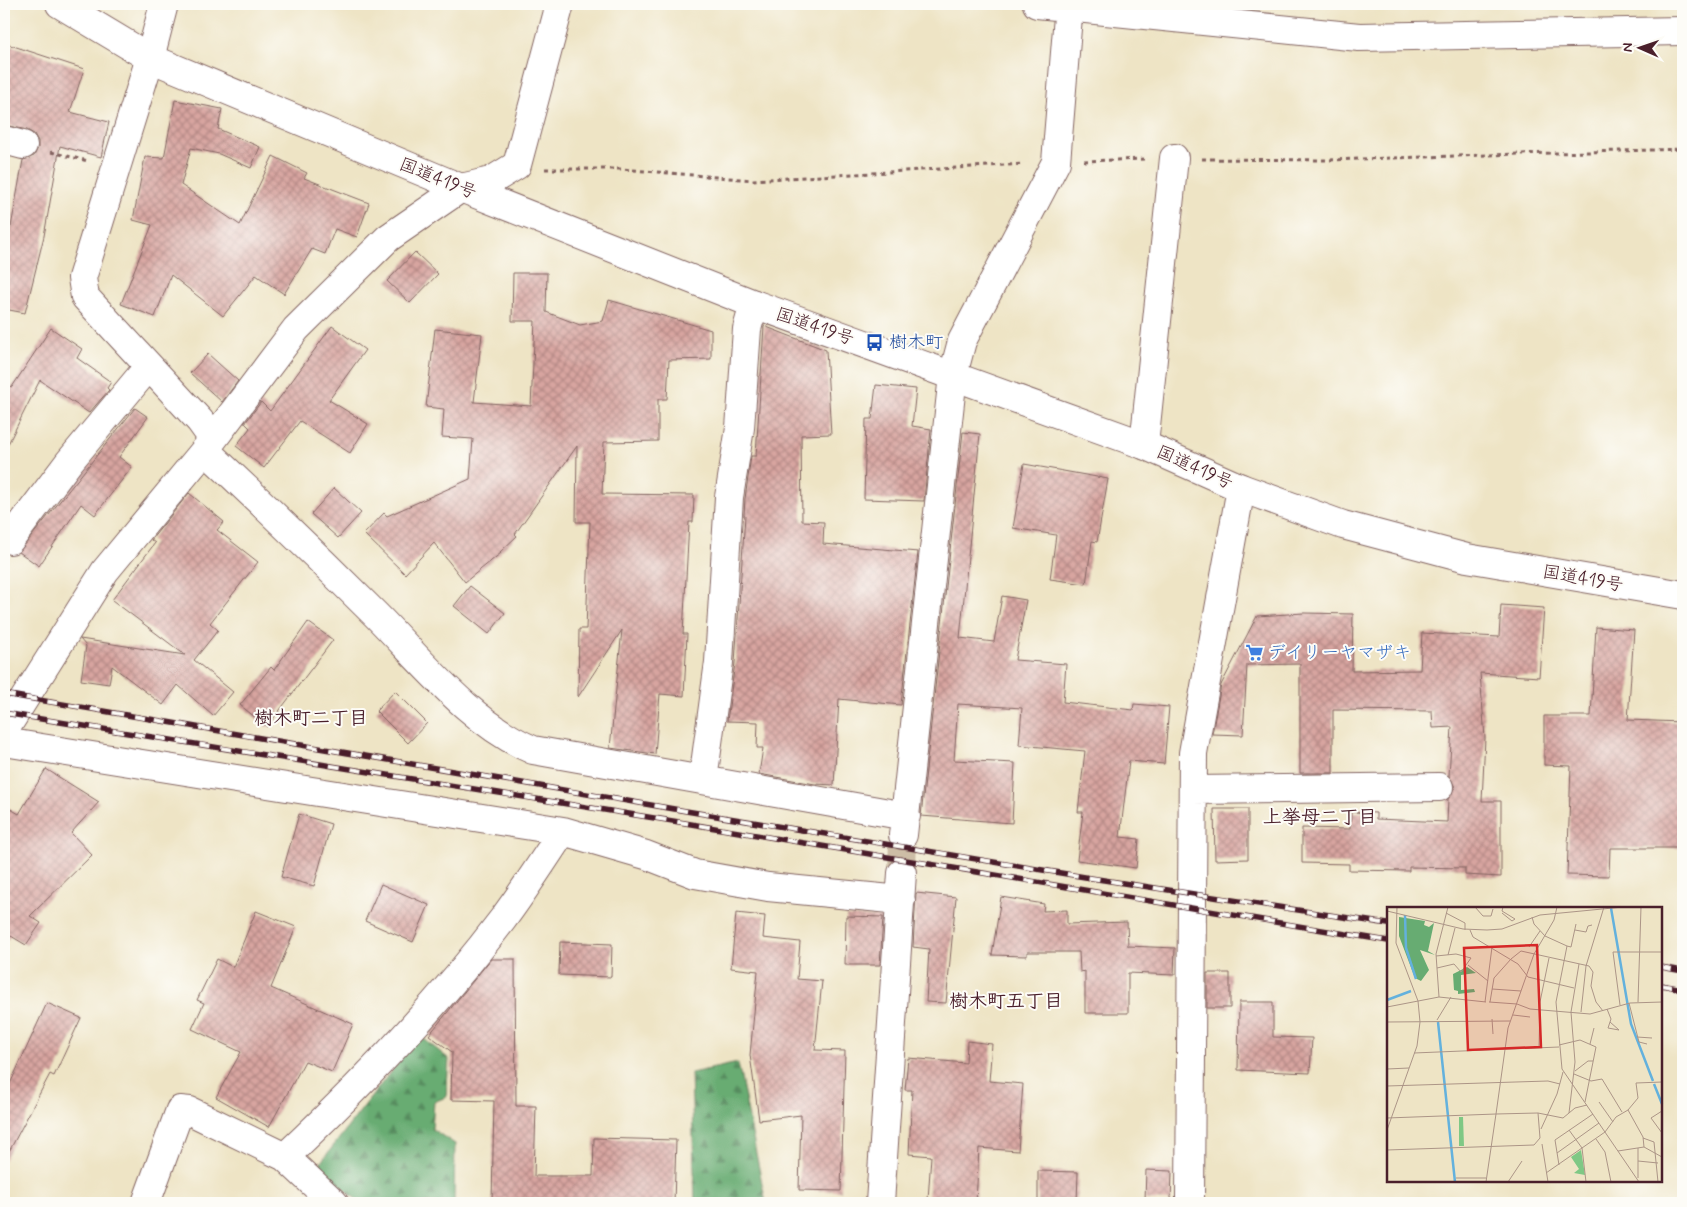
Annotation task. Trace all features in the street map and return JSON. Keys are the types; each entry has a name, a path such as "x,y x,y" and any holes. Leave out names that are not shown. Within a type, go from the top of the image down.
{"main road":[{"name":"国道419号","path":"60,4 150,58 461,188 754,304 953,374 1144,445 1241,488 1343,525 1467,558 1683,595"},
{"path":"164,4 150,58 82,278 85,297 149,366 209,445 466,706 509,740 533,750 703,780 904,826 953,374 962,341 1056,162 1069,6"},
{"path":"4,731 105,571 209,445 296,329 388,238 461,188 490,181 517,165 560,4"},
{"path":"1037,4 1359,37 1683,30"},
{"path":"1144,445 1174,158"},
{"path":"703,780 719,662 729,497 740,428 747,329 754,304"},
{"path":"10,540 69,462 149,366"},
{"path":"1190,1203 1193,753 1241,488"},
{"path":"4,742 563,831 646,855 695,874 768,887 900,900"},
{"path":"1193,790 1439,787"},
{"path":"285,1157 362,1083 425,1014 503,919 563,831"},
{"path":"880,1203 902,873"},
{"path":"146,1203 180,1110 190,1111 285,1157 334,1203"}],"path":[{"path":"14,142 117,168"},
{"path":"517,165 529,169 620,169 753,180 1056,162 1174,158 1328,160 1683,149"}],"green space":[{"path":"419,1035 449,1059 446,1097 434,1102 432,1129 455,1144 454,1203 361,1203 317,1167"},
{"path":"738,1063 766,1203 695,1203 691,1073"}],"building":[{"path":"4,43 84,69 70,112 109,122 101,157 60,146 44,236 25,313 4,309 4,226 11,227 23,160 34,156 38,148 38,141 34,134 27,130 4,125"},
{"path":"175,100 222,109 218,129 260,147 251,168 219,154 191,148 181,185 240,225 273,156 307,173 304,178 369,203 357,237 335,229 325,254 312,249 284,294 256,275 223,316 171,275 155,317 121,304 152,225 133,220 145,157 164,158"},
{"path":"415,252 438,274 410,303 387,281"},
{"path":"513,273 547,273 546,312 580,325 603,321 609,300 711,330 711,359 669,360 667,399 658,399 658,441 604,442 602,494 694,495 693,522 689,522 683,634 687,634 684,696 660,694 655,754 610,748 622,630 578,697 579,629 586,629 590,522 576,522 577,446 515,534 517,536 501,553 465,582 434,543 405,574 364,534 384,513 387,516 470,479 473,439 442,437 444,409 426,407 435,329 482,334 474,402 531,406 535,321 512,321"},
{"path":"332,326 365,350 329,400 368,424 350,453 300,421 264,468 236,446 250,428 245,423 261,402 270,411"},
{"path":"764,326 826,350 831,434 801,435 802,521 824,522 823,544 918,552 901,705 839,699 834,785 815,784 759,774 763,748 757,748 758,722 727,721 735,663 745,499 751,456 756,456"},
{"path":"51,328 82,349 77,358 111,382 107,388 109,390 89,413 40,380 4,452 4,383 12,387"},
{"path":"208,354 238,381 222,402 190,373"},
{"path":"876,385 916,389 912,426 931,429 924,501 864,499 866,419 872,419"},
{"path":"135,408 148,417 119,457 132,467 95,515 81,504 39,566 19,552"},
{"path":"963,432 980,434 960,638 994,642 1002,596 1026,600 1015,660 1066,664 1063,702 1133,710 1134,704 1169,707 1164,764 1129,761 1120,837 1139,839 1136,868 1077,860 1083,812 1078,812 1085,751 1019,745 1022,708 958,704 954,760 1015,763 1012,823 921,816"},
{"path":"1024,464 1108,479 1097,542 1092,541 1086,584 1050,579 1056,535 1013,528"},
{"path":"334,488 361,513 338,538 311,514"},
{"path":"189,493 224,522 217,530 258,562 210,623 218,630 194,660 233,692 213,716 178,685 163,705 112,666 109,684 81,680 86,646 80,639 185,655 112,600 155,543 151,540"},
{"path":"470,586 505,613 489,634 454,606"},
{"path":"1501,605 1544,608 1539,677 1480,673 1485,738 1482,801 1501,801 1501,877 1465,875 1465,868 1409,867 1409,871 1349,870 1349,864 1302,863 1302,828 1350,829 1351,812 1376,813 1376,819 1447,822 1448,799 1455,787 1449,776 1452,727 1433,728 1432,711 1333,710 1333,773 1300,773 1300,664 1247,665 1243,735 1212,734 1221,685 1257,616 1304,613 1353,614 1352,671 1420,670 1422,633 1499,637"},
{"path":"308,622 333,640 267,727 240,705 271,667 274,670"},
{"path":"1596,627 1634,630 1628,720 1682,722 1680,792 1682,792 1683,848 1610,848 1609,876 1567,875 1571,766 1544,765 1544,716 1591,716"},
{"path":"395,691 427,723 408,743 376,711"},
{"path":"46,769 99,802 71,833 92,855 30,916 41,923 26,945 11,936 4,943 4,805 19,814"},
{"path":"1214,809 1248,809 1248,859 1215,860"},
{"path":"299,814 331,824 314,886 281,877"},
{"path":"381,884 429,905 413,942 365,921"},
{"path":"916,893 956,897 946,1003 926,1002 929,949 913,947"},
{"path":"1001,897 1044,904 1043,911 1067,910 1067,924 1127,922 1128,946 1175,948 1174,975 1128,973 1128,1013 1085,1013 1085,971 1080,972 1079,952 1027,952 1027,956 992,955"},
{"path":"256,911 296,927 271,988 353,1024 332,1072 305,1061 269,1127 216,1097 241,1052 192,1029 204,1003 197,1000 217,959 233,967"},
{"path":"736,913 765,916 763,938 800,942 797,979 822,981 815,1050 845,1051 841,1191 799,1190 801,1115 759,1120 750,1055 758,971 731,968"},
{"path":"846,916 883,917 880,965 845,965"},
{"path":"560,942 612,944 611,977 559,975"},
{"path":"491,959 515,959 516,1106 536,1106 534,1176 593,1176 594,1138 676,1140 674,1203 492,1203 494,1101 451,1100 452,1052 429,1035"},
{"path":"1207,973 1230,973 1230,1008 1207,1008"},
{"path":"1239,1002 1273,1002 1273,1037 1312,1038 1310,1073 1238,1070"},
{"path":"47,1003 81,1018 54,1076 50,1074 4,1161 4,1081 10,1084"},
{"path":"967,1041 992,1044 989,1081 1023,1084 1018,1151 979,1148 976,1202 928,1200 931,1156 909,1154 912,1090 905,1090 908,1058 966,1063"},
{"path":"1146,1170 1172,1171 1171,1201 1145,1200"},
{"path":"1038,1171 1078,1172 1077,1203 1038,1203"}],"tunnel":[{"path":"902,873 903,835"}],"railway":[{"path":"4,694 686,811 1091,878 1387,924"},
{"path":"4,713 679,822 1387,941"},
{"path":"1662,967 1683,971"},
{"path":"1662,985 1683,989"}],"place":[{"name":"樹木町","path":"875,342"},
{"name":"デイリーヤマザキ","path":"1254,652"}],"district":[{"name":"樹木町二丁目","path":"311,717"},
{"name":"上挙母二丁目","path":"1320,816"},
{"name":"樹木町五丁目","path":"1006,1000"}]}
